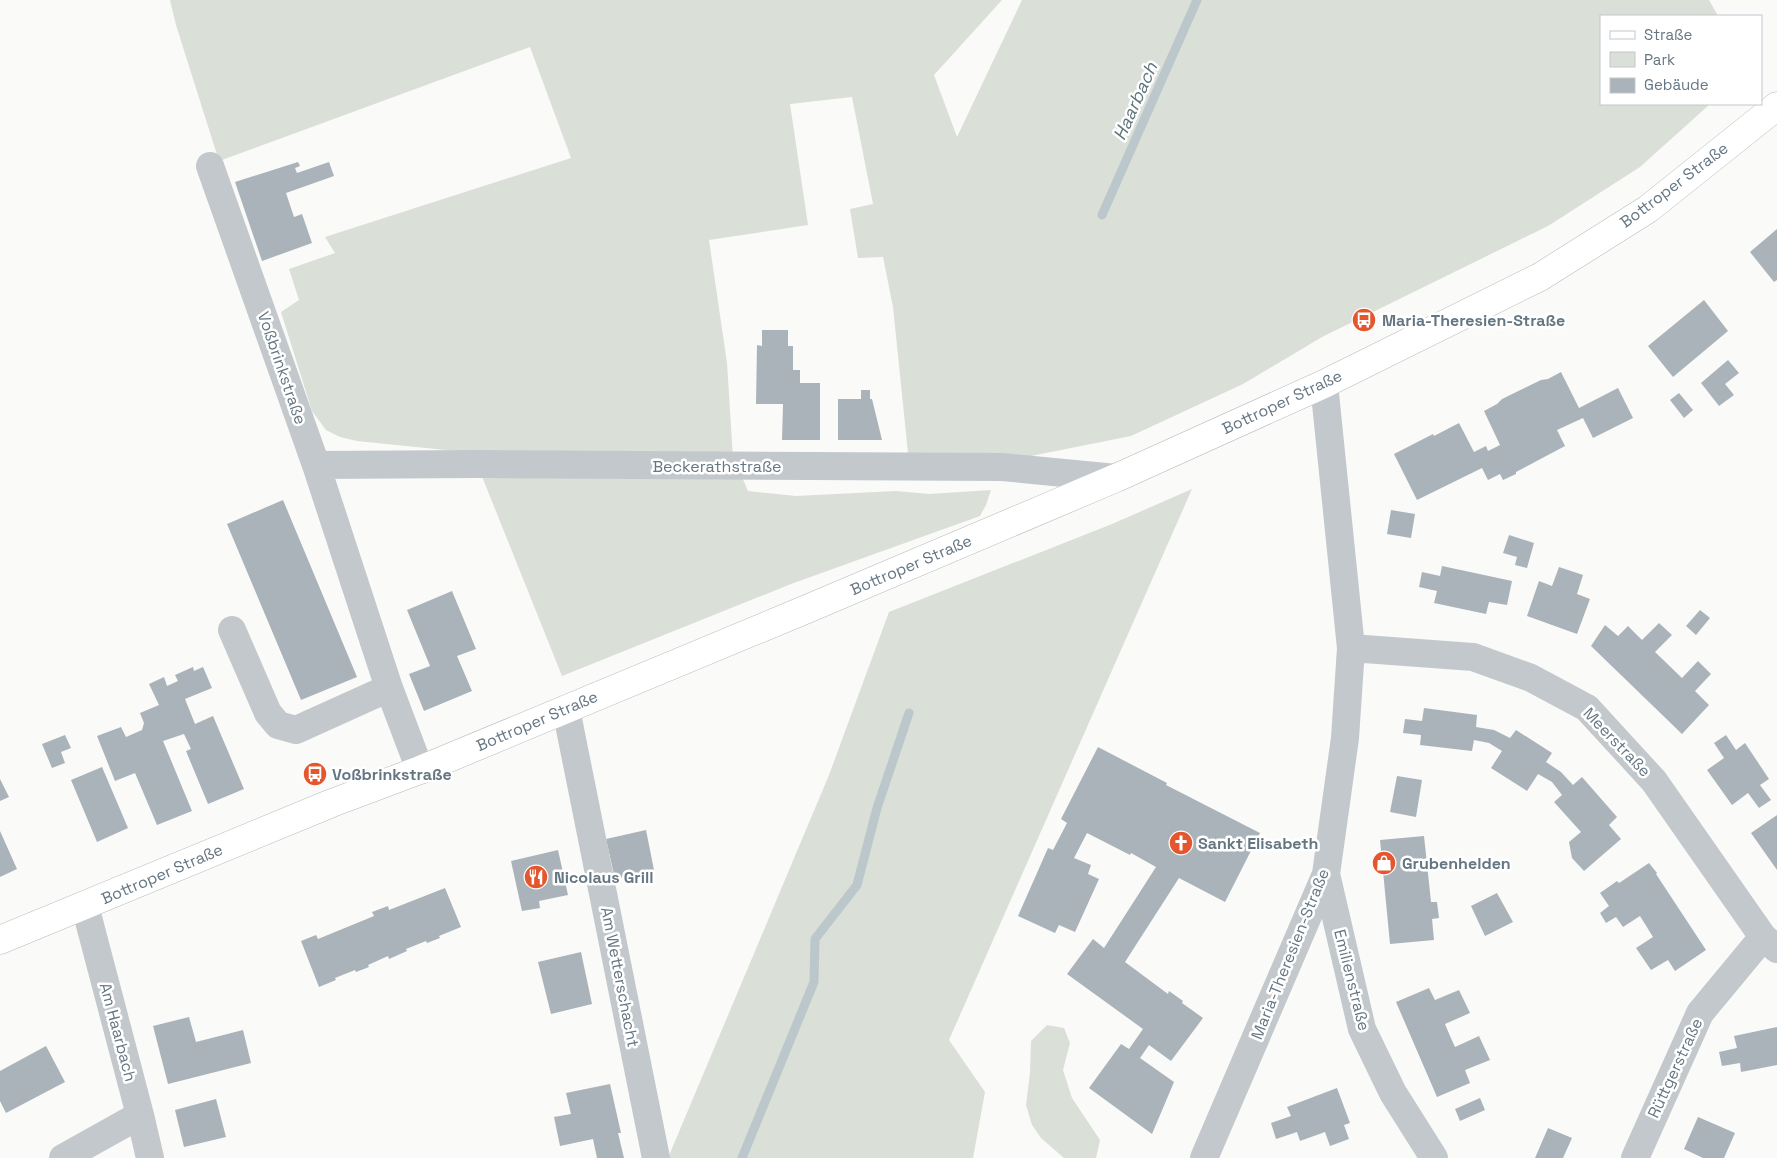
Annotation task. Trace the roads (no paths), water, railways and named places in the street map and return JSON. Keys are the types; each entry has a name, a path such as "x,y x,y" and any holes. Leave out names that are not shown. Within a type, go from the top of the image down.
{"main road":[{"name":"Bottroper Straße","path":"0,940 332,803 420,770 807,609 1116,478 1324,384 1540,277 1648,208 1777,106"}],"street":[{"name":"Voßbrinkstraße","path":"210,166 316,464 389,688 420,770"},
{"name":"Maria-Theresien-Straße","path":"1204,1158 1326,874 1344,738 1351,648 1324,384"},
{"name":"Beckerathstraße","path":"316,464 1002,466 1116,478"},
{"path":"232,630 268,713 278,725 296,730 389,688"},
{"name":"Meerstraße","path":"1351,648 1473,658 1531,678 1587,708 1654,781 1770,943"},
{"name":"Am Wetterschacht","path":"566,709 656,1158"},
{"name":"Emilienstraße","path":"1326,874 1362,1029 1392,1094 1434,1158"},
{"name":"Am Haarbach","path":"85,906 150,1158"},
{"name":"Rüttgerstraße","path":"1635,1158 1700,1013 1770,943"},
{"path":"64,1158 140,1115"}],"waterway":[{"name":"Haarbach","path":"1102,215 1197,0"},
{"path":"742,1158 814,982 815,939 857,885 877,808 909,713"}],"place":[{"name":"Maria-Theresien-Straße","path":"1364,320"},
{"name":"Voßbrinkstraße","path":"315,774"},
{"name":"Sankt Elisabeth","path":"1181,843"},
{"name":"Grubenhelden","path":"1384,863"},
{"name":"Nicolaus Grill","path":"536,877"}]}
